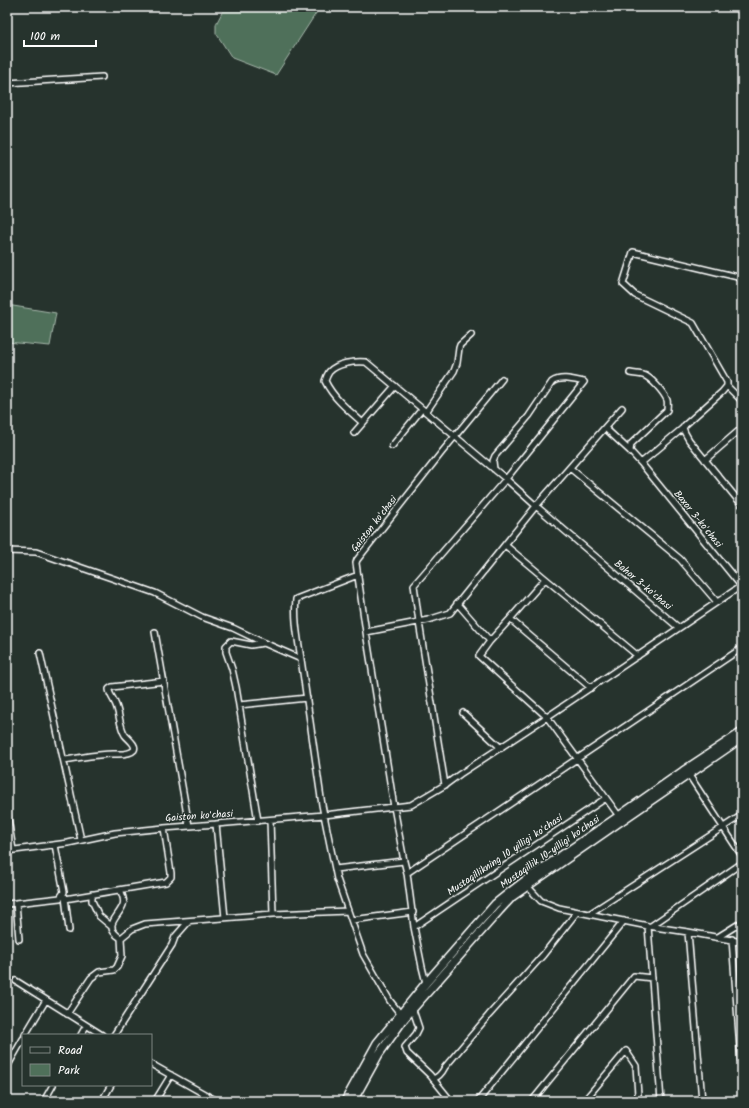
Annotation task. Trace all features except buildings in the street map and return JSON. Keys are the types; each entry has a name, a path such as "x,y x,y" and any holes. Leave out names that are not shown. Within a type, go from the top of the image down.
{"main road":[{"name":"Mustaqillik 10-yilligi ko'chasi","path":"353,1101 379,1054 426,983 495,904 618,816 742,732"},
{"name":"Mustaqillik 10-yilligi ko'chasi","path":"345,1101 377,1043 403,1017 413,1010 512,898 742,738"}],"street":[{"path":"7,83 102,77"},
{"path":"742,278 633,252 623,284 635,295 693,323 727,382 727,386 742,401"},
{"path":"392,446 424,410 454,371 457,363 458,348 471,335"},
{"name":"Bahor 3-koʻchasi","path":"363,423 345,407 328,388 325,381 328,373 333,368 359,361 366,362 506,479 679,628"},
{"path":"630,373 643,374 648,377 667,399 668,404 667,410 631,444 630,451"},
{"name":"Gaiston koʻchasi","path":"426,983 414,927 407,873 394,808 356,563 442,452 502,379"},
{"path":"445,784 414,585 506,479 584,382 557,379 552,382 528,416 495,456 493,461 494,469"},
{"path":"354,433 395,386"},
{"path":"641,463 684,428 727,386"},
{"path":"366,632 428,620 450,613 536,506 622,408"},
{"name":"Baxor 3-koʻchasi","path":"605,428 641,463 741,587"},
{"path":"684,428 685,433 705,460 742,505"},
{"path":"705,460 742,428"},
{"path":"570,468 680,559 717,602"},
{"path":"505,545 638,656"},
{"path":"7,551 36,552 155,593 202,617 233,628 301,659"},
{"path":"358,575 296,599 296,624 324,815 337,879 363,954 390,1001 403,1017"},
{"path":"545,579 490,641 480,656 547,717 618,816"},
{"path":"394,808 411,805 445,784 741,587"},
{"path":"457,603 490,641"},
{"path":"510,619 590,688"},
{"path":"155,632 189,826"},
{"path":"258,821 239,705 226,646 231,641 251,645 264,643"},
{"path":"407,873 742,648"},
{"path":"40,653 81,840"},
{"path":"64,760 133,751 135,748 134,745 123,732 119,712 109,689 112,687 164,681"},
{"path":"239,705 307,698"},
{"path":"463,713 501,748"},
{"path":"689,775 742,856"},
{"name":"Mustaqillikning 10 yilligi koʻchasi","path":"414,927 606,798"},
{"name":"Gaiston koʻchasi","path":"10,851 55,845 115,833 394,808"},
{"path":"7,812 10,851"},
{"path":"589,914 742,815"},
{"path":"270,820 273,914"},
{"path":"216,824 225,918"},
{"path":"65,899 166,882 171,873 164,828"},
{"path":"55,845 64,892 69,930"},
{"path":"335,869 404,861"},
{"path":"649,926 742,863"},
{"path":"528,887 541,901 559,908 649,926 732,939 742,942"},
{"path":"112,927 113,921 124,902 120,890"},
{"path":"7,904 60,898 64,892"},
{"path":"92,894 92,900 99,916 112,927 117,936 121,938"},
{"path":"16,903 19,939"},
{"path":"121,938 132,930 145,924 273,914 348,911"},
{"path":"352,920 412,912"},
{"path":"433,1079 437,1078 489,1015 543,955 577,912"},
{"path":"115,1034 172,945 175,937 188,921"},
{"path":"478,1101 624,921"},
{"path":"718,937 742,922"},
{"path":"649,926 661,1101"},
{"path":"688,932 702,1101"},
{"path":"68,1014 95,974 102,971 114,970 117,967 122,956 121,938"},
{"path":"732,939 742,1076"},
{"path":"532,1101 634,976 652,978"},
{"path":"16,981 100,1034"},
{"path":"26,1034 46,1000"},
{"path":"413,1010 419,1028 406,1047 407,1053 433,1079 451,1101"},
{"path":"82,1034 86,1026"},
{"path":"7,1067 22,1041"},
{"path":"584,1101 626,1050 636,1066 638,1094"},
{"path":"152,1065 215,1101"},
{"path":"155,1101 171,1075"},
{"path":"44,1101 52,1086"},
{"path":"102,1101 110,1086"}],"green space":[{"path":"225,7 320,7 276,75 232,58 216,33 216,24"},
{"path":"7,305 56,313 50,346 7,342"}]}
